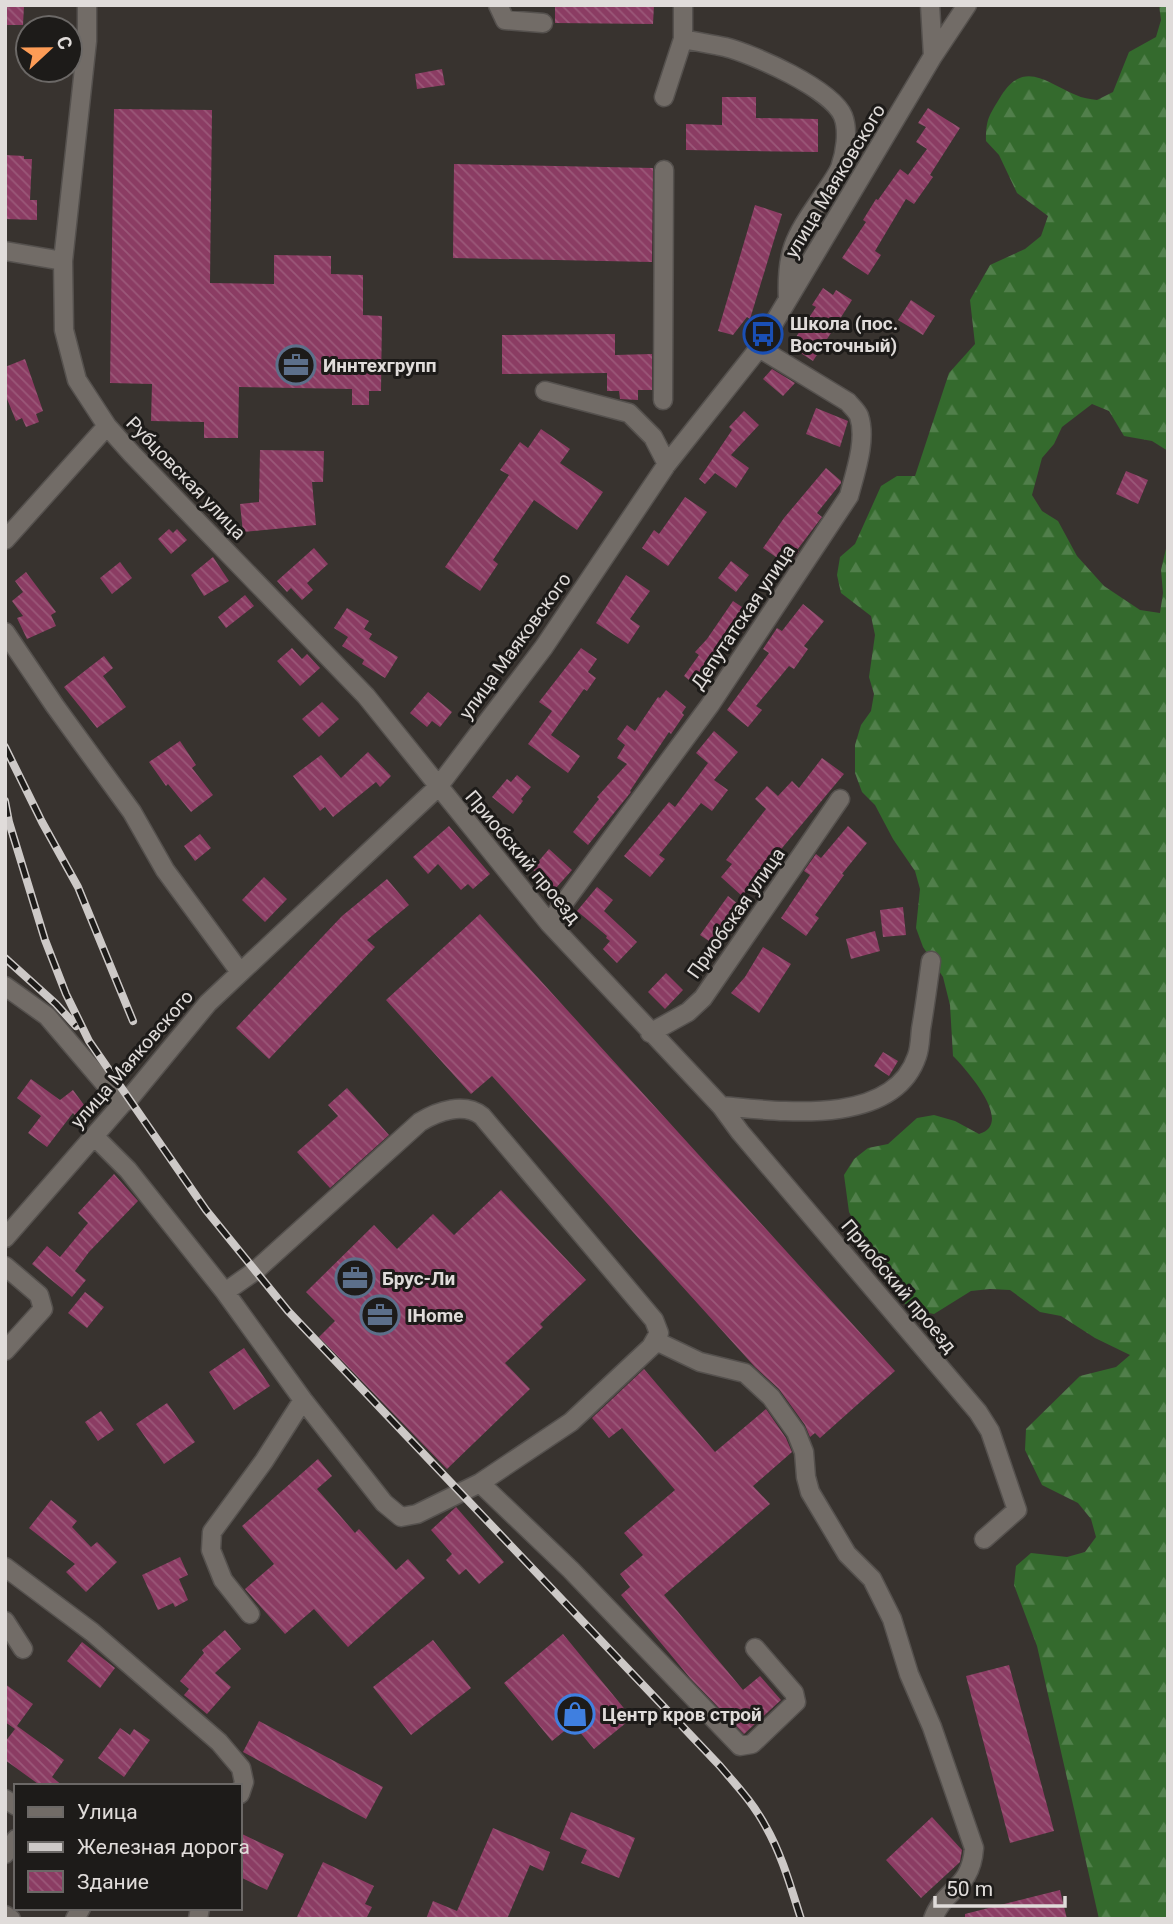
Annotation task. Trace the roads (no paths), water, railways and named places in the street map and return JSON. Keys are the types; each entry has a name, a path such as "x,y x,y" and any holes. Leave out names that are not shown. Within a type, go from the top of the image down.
{"street":[{"name":"Рубцовская улица","path":"87,5 87,41 63,261 64,330 77,380 107,426 366,696 438,787"},
{"path":"498,5 505,20 543,23"},
{"path":"664,97 683,39 683,5"},
{"path":"930,5 933,56"},
{"name":"улица Маяковского","path":"7,1233 129,1099 208,1003 438,787 544,647 667,464 759,348 933,56 967,5"},
{"path":"683,39 727,48 808,84 830,98 843,116 846,140 839,169 802,226 790,250 787,272 788,299"},
{"path":"663,170 663,400"},
{"path":"5,251 63,261"},
{"name":"Депутатская улица","path":"549,923 710,705 849,496 861,437 859,415 848,402 759,348"},
{"path":"545,391 629,413 653,436 667,464"},
{"path":"5,540 107,426"},
{"path":"5,632 132,812 164,870 240,972"},
{"name":"Приобский проезд","path":"438,787 549,923 650,1033 721,1105 748,1142 978,1412 990,1432 1017,1510 984,1539"},
{"name":"Приобская улица","path":"650,1033 688,1012 703,998 840,799"},
{"path":"721,1105 794,1113 835,1110 890,1093 905,1079 917,1056 931,961"},
{"path":"5,986 47,1016 122,1104"},
{"path":"94,1136 128,1170 225,1292 303,1400 384,1503 401,1517 417,1514 480,1482 571,1422 656,1341 659,1333 654,1320 482,1116 473,1110 442,1112 420,1122 271,1257 225,1292"},
{"path":"5,1266 39,1295 43,1309 5,1351"},
{"path":"656,1341 700,1362 745,1373 771,1398 796,1432 804,1452 810,1492 847,1554 872,1579 892,1619 909,1674 932,1727 974,1848 973,1864 962,1884 938,1906 933,1919"},
{"path":"250,1614 223,1580 211,1550 212,1532 264,1461 303,1400"},
{"path":"480,1482 571,1570 740,1746 752,1744 796,1702 794,1693 755,1648"},
{"path":"5,1567 92,1632 219,1742 241,1768 244,1782 242,1788"},
{"path":"5,1621 23,1649"},
{"path":"5,1915 11,1919"}],"railway":[{"path":"5,747 78,887 133,1021"},
{"path":"5,801 45,940 66,994 89,1041 206,1210 288,1311 739,1788 772,1838 801,1919"},
{"path":"5,958 76,1026"}],"place":[{"name":"Школа (пос. Восточный)","path":"763,334"},
{"name":"Иннтехгрупп","path":"296,365"},
{"name":"Брус-Ли","path":"355,1278"},
{"name":"IHome","path":"380,1315"},
{"name":"Центр кров строй","path":"575,1714"}]}
